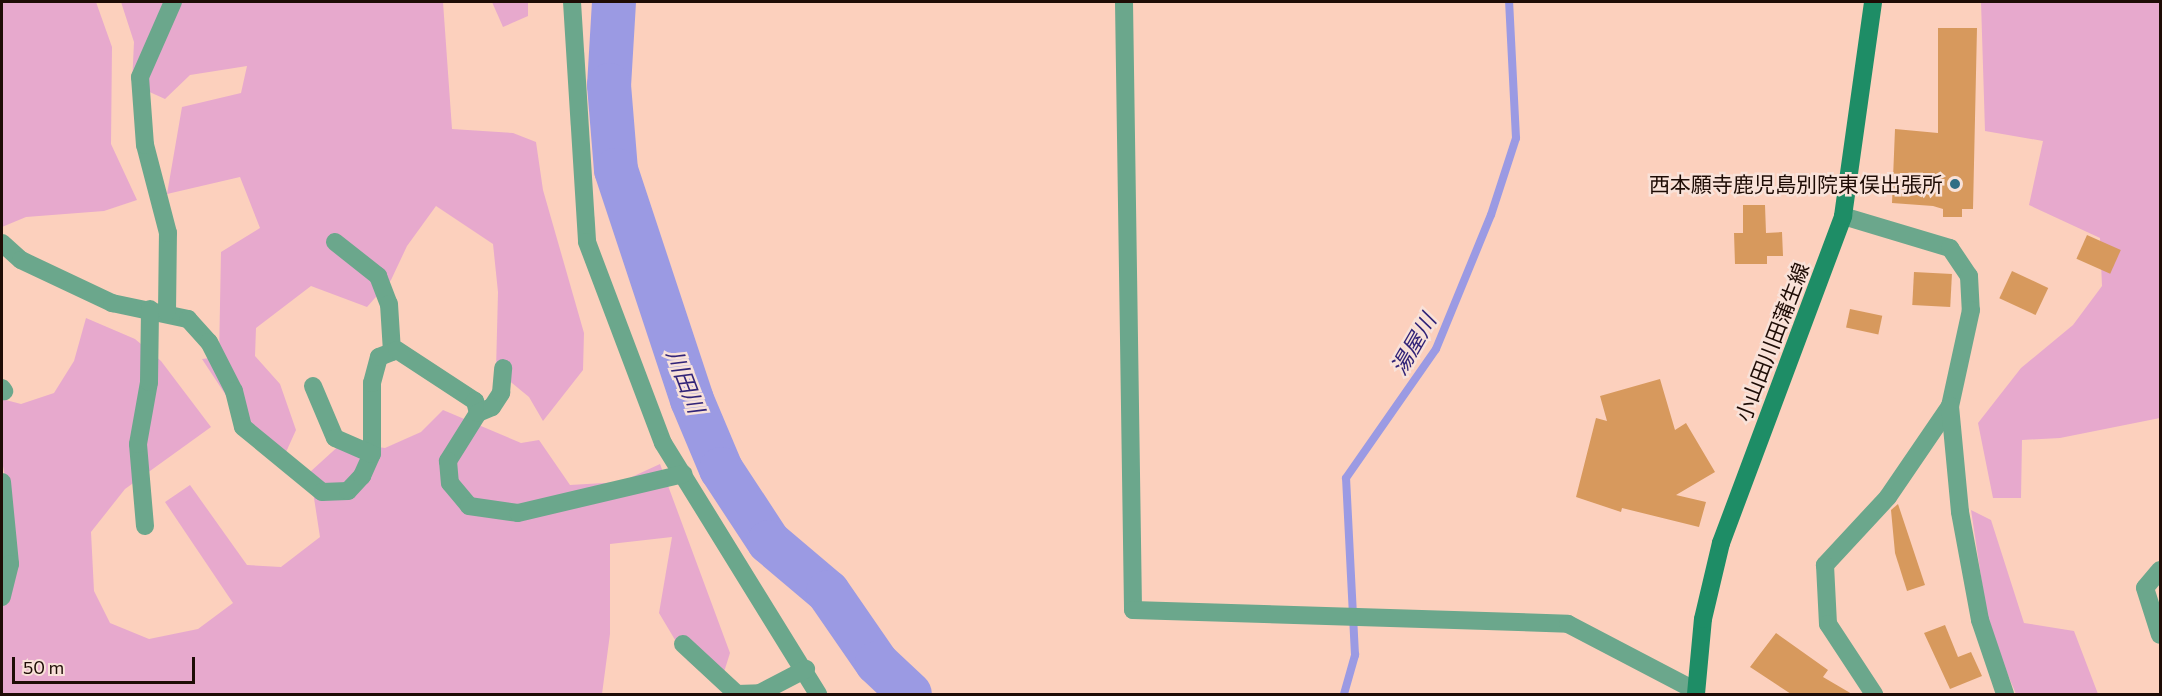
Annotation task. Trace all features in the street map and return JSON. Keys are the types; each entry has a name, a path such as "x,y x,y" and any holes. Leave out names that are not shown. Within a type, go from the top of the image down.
{"main road":[{"name":"小山田川田蒲生線","path":"1696,693 1702,620 1721,543 1843,216 1873,2"}],"street":[{"path":"145,526 138,444 149,382 168,233 145,145 141,77 173,2"},
{"path":"572,2 586,242 663,443 806,669 818,694"},
{"path":"1124,2 1133,610 1568,624 1696,693"},
{"path":"1843,216 1950,248 1969,276 1971,310 1950,406 1962,522 1980,620 2005,694"},
{"path":"334,242 378,276 389,304 392,352"},
{"path":"2,243 21,260 112,303 188,319 209,342 234,391 243,427 322,492 348,491 362,476 372,454 372,383 379,357 392,352"},
{"path":"392,352 475,401 478,413"},
{"path":"503,368 501,393 492,407 478,413 448,461 450,483 469,506 518,513 683,474"},
{"path":"313,386 334,438 372,454"},
{"path":"1874,694 1828,624 1825,565 1888,497 1950,406"},
{"path":"2,482 10,564 2,597"},
{"path":"2160,570 2145,588 2160,636"},
{"path":"682,644 737,694 760,693 806,669"}],"shaded area":[{"path":"2,2 96,2 112,47 111,144 137,200 104,211 26,217 2,227"},
{"path":"121,2 443,2 452,129 513,133 536,142 543,190 584,333 583,370 543,421 529,397 496,370 498,292 493,244 436,206 407,246 391,280 367,307 311,286 256,328 255,356 280,384 296,430 282,461 229,400 202,359 219,357 221,252 260,228 240,177 167,194 182,107 241,93 247,66 190,75 165,99 132,84 134,42"},
{"path":"492,2 528,2 528,16 503,27"},
{"path":"1981,2 2160,2 2160,418 2060,438 2022,440 2021,498 1993,498 1978,423 2021,368 2073,325 2102,286 2100,238 2029,205 2043,141 1985,131"},
{"path":"86,318 135,339 161,361 211,427 125,489 91,532 94,591 110,623 149,639 198,629 233,603 165,502 190,485 247,565 281,567 320,537 310,472 343,442 385,448 421,432 443,410 521,443 539,440 570,485 621,482 660,464 730,653 719,688 687,660 659,613 672,537 610,544 610,634 602,694 2,694 2,567 13,518 2,461 2,399 21,404 54,393 74,361"},
{"path":"1971,510 1991,520 2024,623 2074,631 2098,694 2016,694 1989,630"}],"building":[{"path":"1938,28 1977,28 1973,209 1962,209 1962,217 1943,217 1943,209 1933,206 1892,203 1895,129 1938,133"},
{"path":"1743,205 1765,205 1766,233 1782,232 1783,256 1767,256 1767,264 1735,264 1734,233 1743,233"},
{"path":"2087,235 2121,250 2110,274 2076,259"},
{"path":"2012,271 2048,288 2036,315 1999,298"},
{"path":"1914,272 1952,274 1950,307 1912,305"},
{"path":"1850,309 1882,316 1878,334 1846,328"},
{"path":"1660,379 1675,430 1686,423 1715,472 1676,495 1706,502 1699,527 1622,508 1621,512 1576,497 1596,418 1607,421 1600,396"},
{"path":"1898,504 1925,585 1907,591 1895,553 1891,510"},
{"path":"1945,625 1958,657 1971,652 1982,676 1950,689 1924,633"},
{"path":"1776,633 1828,670 1823,677 1852,694 1791,694 1750,667"}],"waterway":[{"name":"川田川","path":"614,2 609,85 616,170 692,400 721,469 769,542 828,592 877,663 910,694"},
{"name":"湯屋川","path":"1344,694 1355,655 1346,478 1436,349 1491,215 1516,138 1509,2"}],"place":[{"name":"西本願寺鹿児島別院東俣出張所","path":"1955,184"}]}
